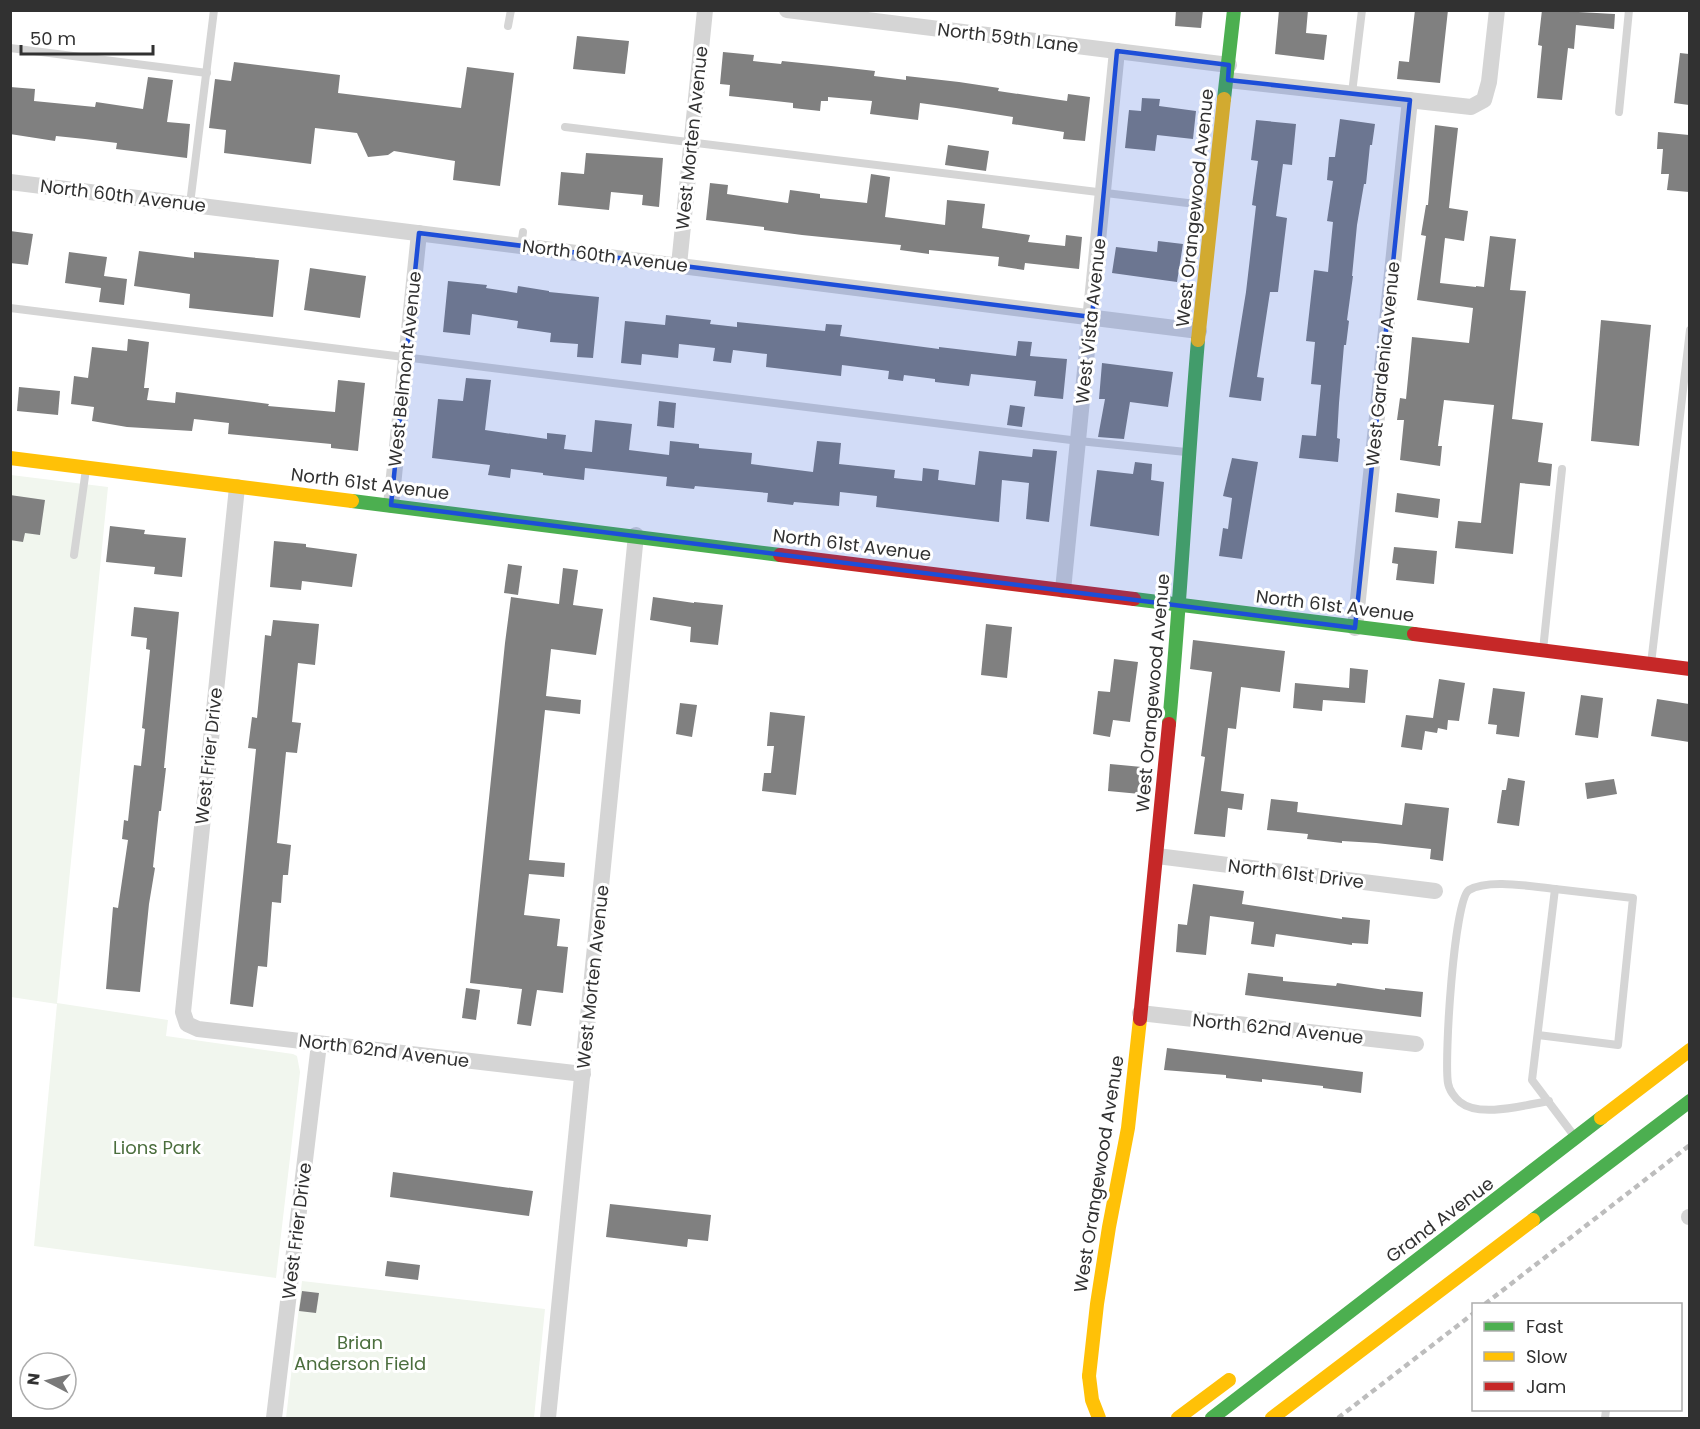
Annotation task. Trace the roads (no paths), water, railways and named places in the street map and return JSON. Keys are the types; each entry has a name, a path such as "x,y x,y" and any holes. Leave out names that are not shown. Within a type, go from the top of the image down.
{"main road":[{"name":"West Orangewood Avenue","path":"1089,1376 1107,1238 1128,1128 1157,856 1180,604 1188,452 1199,331 1234,10"},
{"name":"North 61st Avenue","path":"10,458 1689,669"},
{"name":"Grand Avenue","path":"1212,1419 1689,1050"},
{"path":"1272,1419 1689,1101"},
{"path":"1354,1293 1383,1286"},
{"path":"1178,1419 1242,1369"},
{"path":"1082,1408 1089,1376"},
{"path":"1089,1376 1092,1400 1099,1419"}],"street":[{"name":"West Morten Avenue","path":"679,265 705,10"},
{"name":"North 59th Lane","path":"787,10 1117,51 1228,73 1352,93 1471,108 1484,100 1489,82 1497,10"},
{"name":"West Vista Avenue","path":"1063,590 1117,51"},
{"name":"West Gardenia Avenue","path":"1356,628 1410,100"},
{"name":"North 60th Avenue","path":"10,182 419,233 522,239 679,265 1199,331"},
{"name":"West Belmont Avenue","path":"391,505 419,233"},
{"name":"West Frier Drive","path":"187,1023 183,1012 237,487"},
{"name":"West Morten Avenue","path":"548,1419 636,536"},
{"name":"North 61st Drive","path":"1157,856 1435,891"},
{"name":"North 62nd Avenue","path":"1140,1013 1416,1044"},
{"name":"North 62nd Avenue","path":"187,1023 198,1029 583,1074"},
{"name":"West Frier Drive","path":"274,1419 319,1044"}],"lane":[{"path":"190,204 214,10"},
{"path":"508,26 511,10"},
{"path":"1352,93 1362,10"},
{"path":"1619,112 1629,10"},
{"path":"10,48 207,73"},
{"path":"565,127 1213,206"},
{"path":"10,308 1079,441 1188,452"},
{"path":"1651,664 1689,330"},
{"path":"74,555 86,467"},
{"path":"1543,651 1562,469"},
{"path":"1538,1035 1618,1045 1633,898 1498,884 1471,889 1465,893 1456,934 1449,1027 1448,1085 1457,1100 1474,1110 1549,1101"},
{"path":"1555,889 1532,1080 1576,1138"}],"railway":[{"path":"1486,1303 1690,1145"},
{"path":"1338,1418 1472,1315"}],"park label":[{"name":"Lions Park","path":"157,1148"},
{"name":"Brian Anderson Field","path":"360,1353"}]}
